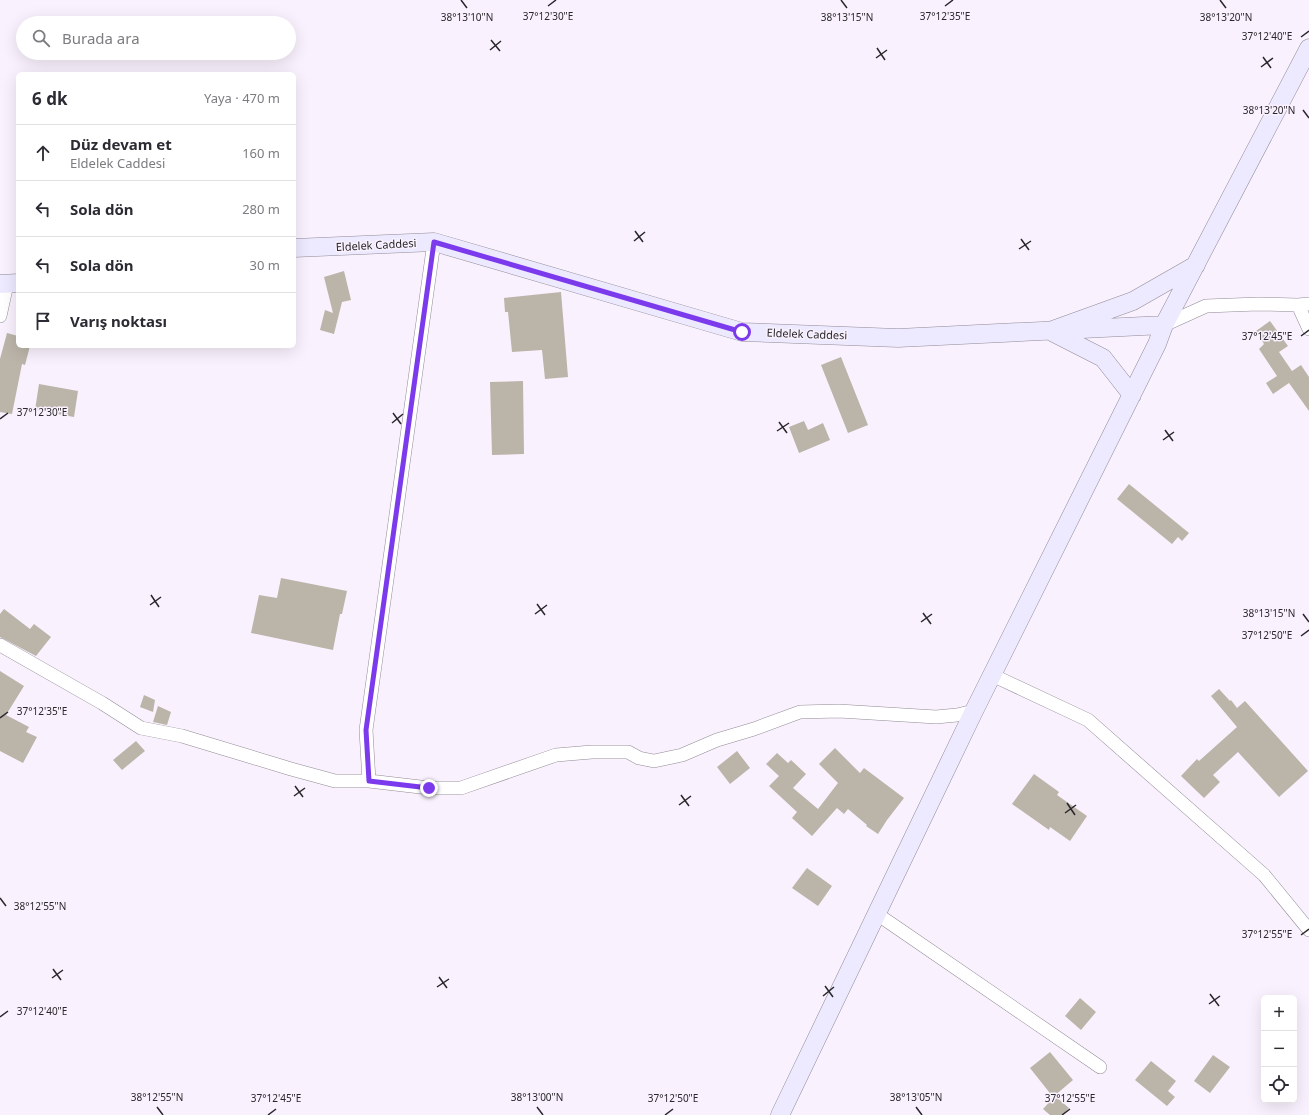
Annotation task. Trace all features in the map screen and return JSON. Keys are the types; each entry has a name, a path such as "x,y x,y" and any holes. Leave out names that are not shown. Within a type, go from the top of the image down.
{"main road":[{"path":"780,1115 974,711 1132,395 1157,344 1164,325 1309,48"},
{"name":"Eldelek Caddesi","path":"296,248 434,242 742,332 898,338 1164,325"},
{"path":"1050,331 1133,301 1196,265"},
{"path":"1050,331 1103,358 1132,395"}],"street":[{"path":"369,781 366,730 434,242"},
{"path":"0,316 8,283"},
{"path":"1164,325 1206,306 1258,304 1304,305 1309,329"},
{"path":"0,645 102,703 141,728 182,736 335,781 369,781 429,788 461,788 556,755 592,752 628,752 639,758 654,761 682,755 717,740 754,729 800,712 839,711 936,717 957,715 974,711"},
{"path":"992,674 1088,720 1264,875 1309,930"},
{"path":"877,914 1100,1067"}],"building":[{"path":"344,271 351,300 342,302 334,334 320,330 325,310 333,313 324,277"},
{"path":"561,292 568,377 545,379 542,350 512,352 508,312 505,312 504,298"},
{"path":"1270,321 1288,346 1279,352 1292,371 1301,365 1309,377 1309,411 1289,383 1273,394 1266,383 1277,376 1259,349 1264,344 1256,331"},
{"path":"7,333 16,335 16,348 29,348 25,365 22,364 12,414 0,412 0,359"},
{"path":"841,357 868,425 848,433 821,365"},
{"path":"523,381 524,454 492,455 490,382"},
{"path":"39,384 78,391 74,417 35,410"},
{"path":"804,421 808,430 823,423 830,440 799,453 789,427"},
{"path":"1129,484 1189,533 1182,541 1178,537 1172,544 1117,499"},
{"path":"281,578 347,591 342,614 340,614 333,650 251,633 259,595 277,598"},
{"path":"4,609 30,629 34,624 51,637 36,656 0,637 0,614"},
{"path":"0,671 24,686 6,715 29,727 26,732 37,737 23,763 0,751"},
{"path":"1219,689 1237,708 1245,701 1308,771 1279,797 1238,752 1213,775 1220,782 1204,798 1181,776 1197,759 1199,761 1237,727 1211,696"},
{"path":"144,695 155,700 153,712 140,707"},
{"path":"158,706 171,712 167,725 153,722"},
{"path":"136,741 145,751 122,770 113,760"},
{"path":"835,748 860,773 864,768 904,798 878,834 866,826 867,825 848,809 844,814 837,808 812,836 792,818 797,812 769,786 779,776 766,764 777,753 788,763 791,760 806,774 793,788 818,809 838,783 819,764"},
{"path":"737,751 750,768 730,784 717,767"},
{"path":"1034,774 1059,792 1057,795 1087,816 1070,841 1050,827 1049,830 1012,804"},
{"path":"807,868 832,886 818,906 792,888"},
{"path":"1080,998 1096,1012 1081,1030 1065,1016"},
{"path":"1050,1052 1073,1080 1053,1097 1030,1068"},
{"path":"1213,1055 1230,1067 1210,1093 1194,1081"},
{"path":"1151,1061 1176,1081 1168,1091 1175,1097 1167,1106 1135,1080"},
{"path":"1055,1096 1069,1108 1063,1115 1050,1115 1043,1109"}],"route":[{"path":"429,788 369,781 366,730 434,242 742,332"}]}
